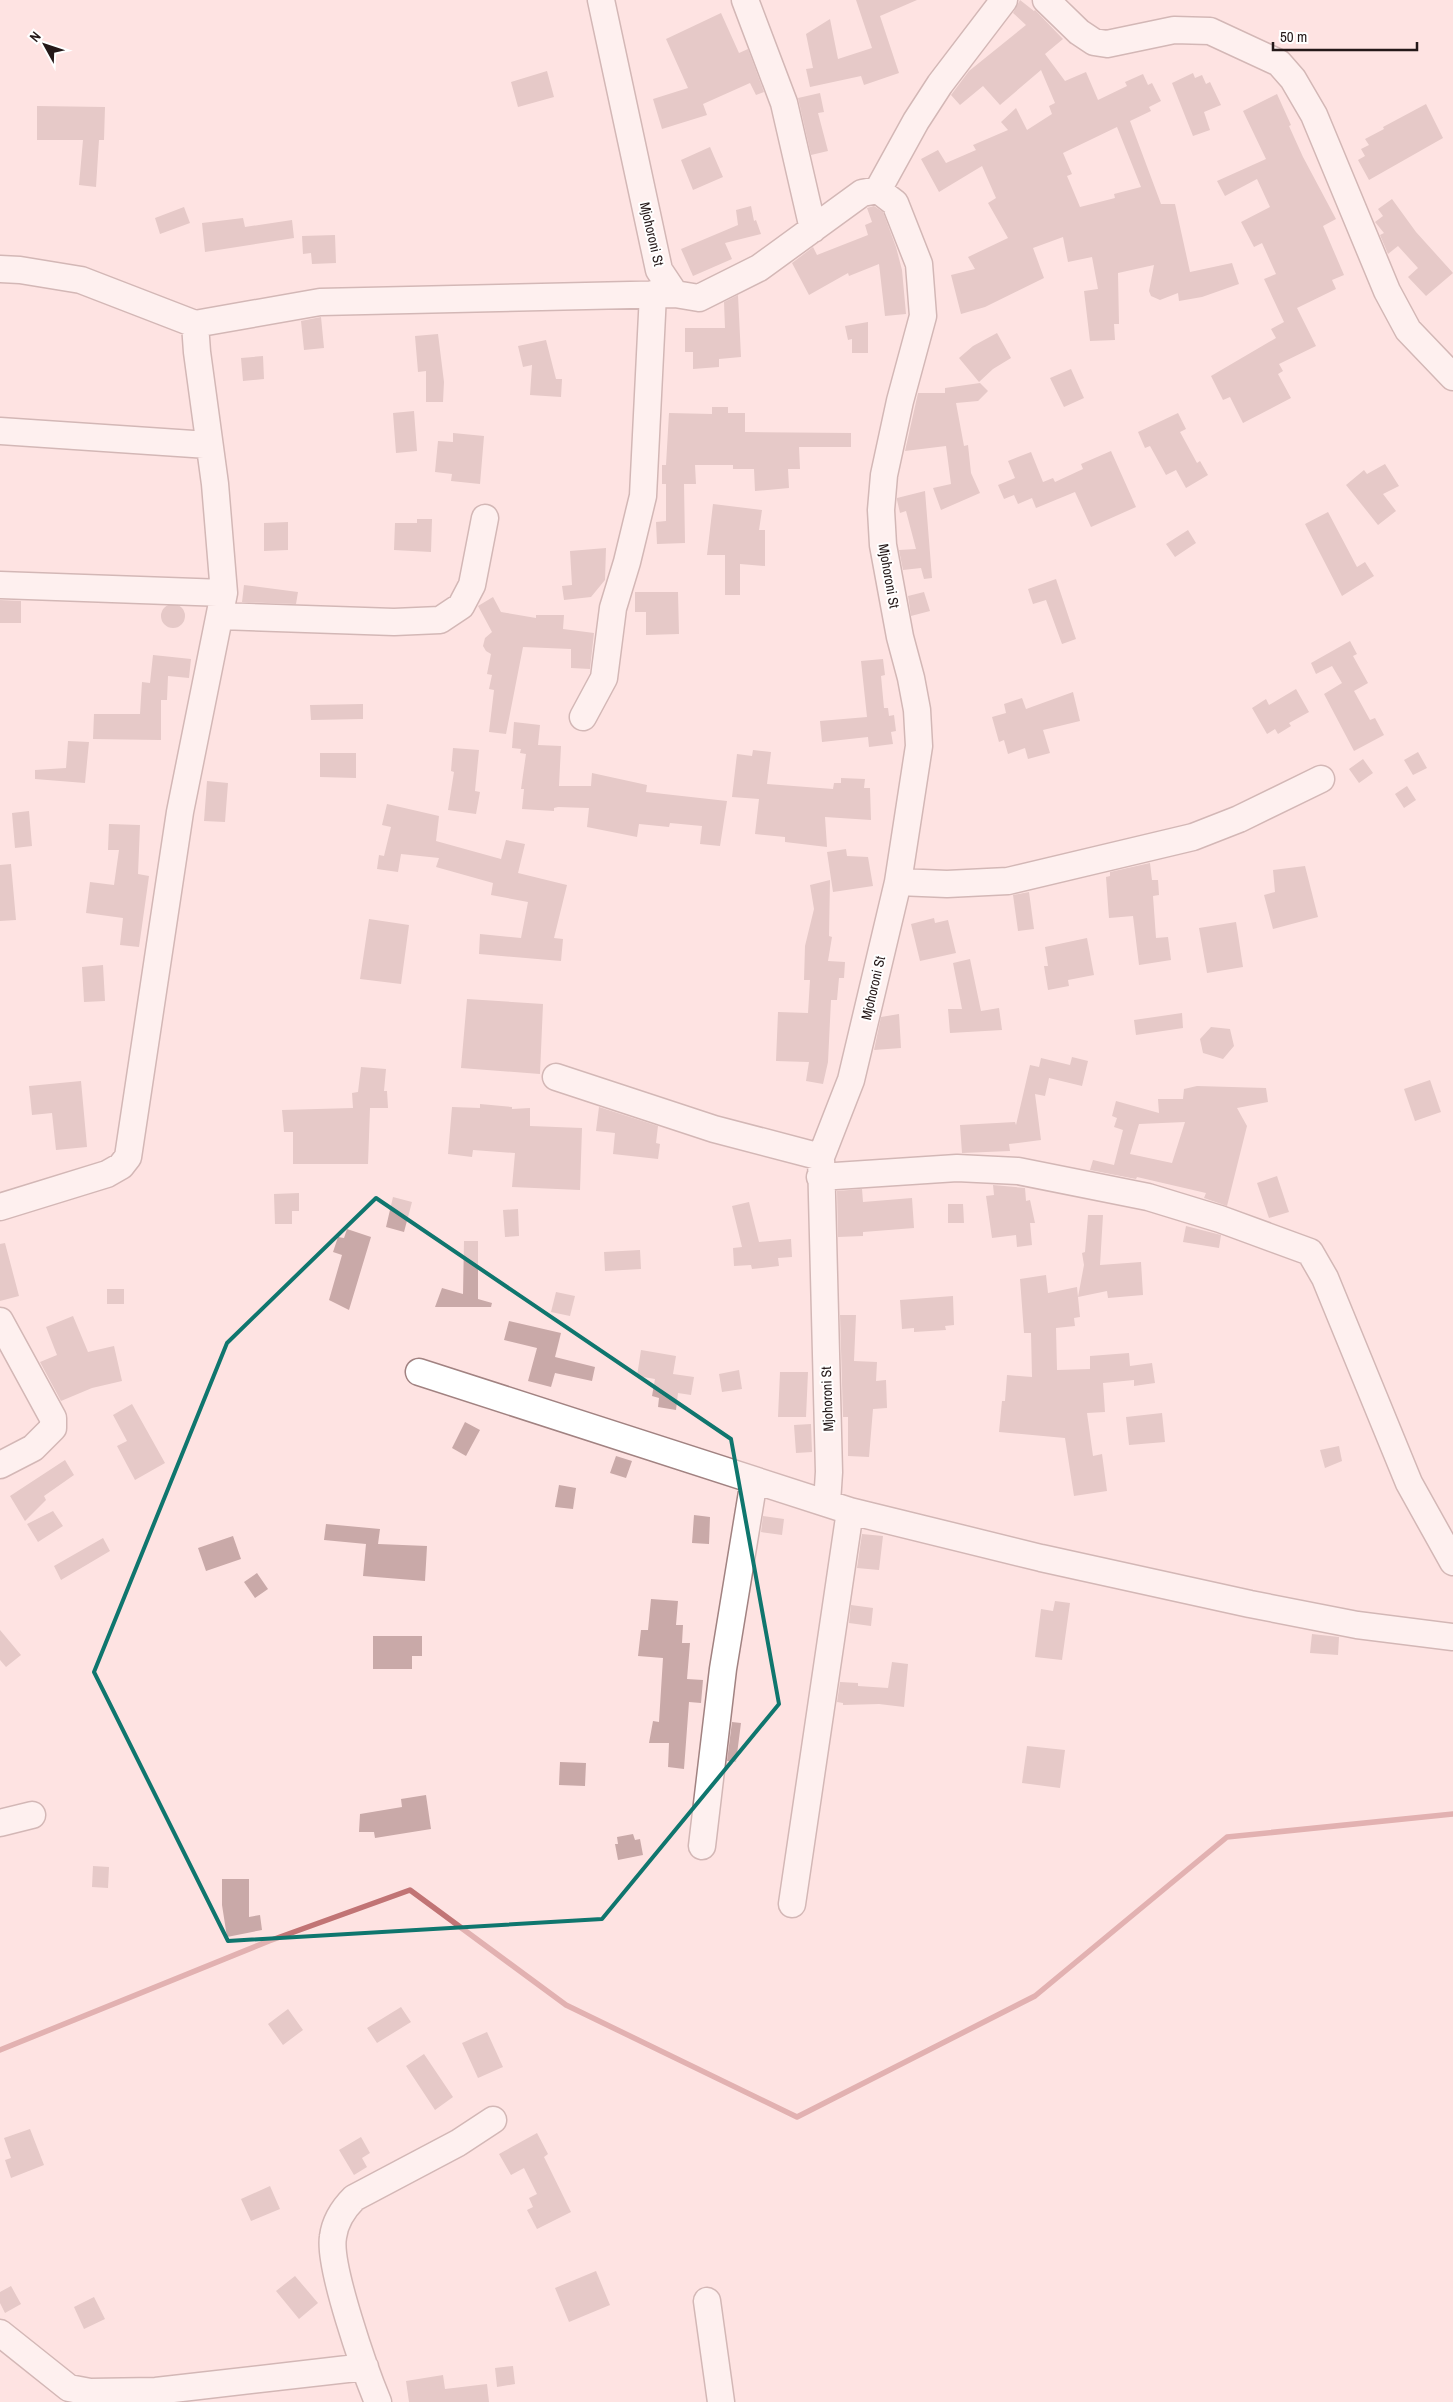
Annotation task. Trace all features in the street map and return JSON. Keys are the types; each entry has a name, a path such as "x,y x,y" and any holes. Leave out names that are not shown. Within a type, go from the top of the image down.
{"street":[{"name":"Mjohoroni St","path":"601,0 664,294"},
{"path":"745,0 784,103 813,229"},
{"path":"0,269 20,270 82,280 195,324 320,302 664,294 699,298 759,268 862,193 878,190 916,121 940,84 1004,0"},
{"path":"1046,0 1079,32 1094,42 1107,44 1174,30 1210,31 1279,63 1292,79 1314,116 1387,291 1408,330 1453,378"},
{"name":"Mjohoroni St","path":"792,1904 838,1507 829,1472 820,1167 851,1080 898,882 919,746 913,686 900,637 882,545 881,510 884,475 896,420 924,316 919,264 895,203 878,190"},
{"path":"583,717 604,678 613,608 627,562 643,496 664,294"},
{"path":"0,1207 107,1174 121,1166 128,1157 180,812 222,604 215,484 208,445 195,324"},
{"path":"0,431 208,445"},
{"path":"0,586 222,604 394,622 440,620 461,606 472,585 486,518"},
{"path":"898,882 947,884 1008,881 1193,837 1239,819 1321,779"},
{"path":"556,1077 714,1129 820,1167 957,1168 1018,1171 1148,1197 1220,1219 1310,1252 1325,1278 1409,1483 1453,1562"},
{"path":"0,1321 53,1418 54,1428 33,1448 0,1465"},
{"path":"419,1372 838,1507 1041,1558 1250,1604 1357,1626 1453,1638"},
{"path":"702,1846 723,1669 754,1480"},
{"path":"0,1823 32,1815"},
{"path":"378,2402 365,2367 336,2267 332,2238 342,2210 354,2198 458,2143 493,2120"},
{"path":"707,2301 722,2402"},
{"path":"0,2333 69,2388 90,2392 156,2391 365,2367"}],"highlighted area":[{"path":"376,1198 731,1439 779,1704 602,1919 228,1941 94,1672 227,1343"}],"building":[{"path":"856,0 917,0 880,16 899,73 864,85 861,76 810,87 806,69 813,68 806,34 830,19 838,59 872,48"},
{"path":"1020,0 1035,10 1063,39 1045,54 1065,81 1086,72 1098,100 1127,86 1125,82 1143,74 1148,85 1152,83 1161,101 1149,107 1151,111 1130,121 1161,204 1175,204 1190,272 1232,263 1239,284 1202,297 1179,301 1178,293 1160,300 1151,296 1149,291 1154,265 1118,273 1119,324 1114,324 1115,340 1090,341 1084,291 1098,289 1092,257 1068,262 1063,237 1033,248 1044,278 985,307 961,314 951,275 975,269 968,257 1008,238 988,203 996,198 982,166 939,192 921,159 938,150 946,163 976,150 973,145 1008,130 1001,122 1016,108 1027,130 1052,114 1049,106 1055,103 1041,70 1000,105 983,86 960,105 951,95 969,71 1026,25 1013,13","holes":["1117,127 1141,187 1114,194 1115,198 1080,207 1067,176 1072,174 1063,153"]},
{"path":"721,13 739,53 748,49 764,92 756,95 750,83 703,104 707,115 662,129 653,99 688,88 666,39"},
{"path":"547,71 554,97 518,107 511,82"},
{"path":"1193,73 1195,78 1202,75 1206,84 1210,82 1221,105 1204,112 1210,130 1193,136 1172,83"},
{"path":"820,93 824,112 818,113 828,151 811,155 798,98"},
{"path":"1277,94 1303,157 1336,219 1323,226 1344,275 1332,280 1336,289 1297,308 1316,346 1279,364 1283,371 1278,374 1291,398 1243,423 1230,397 1223,400 1211,376 1276,338 1271,329 1284,322 1264,279 1276,274 1262,243 1254,247 1241,222 1270,207 1257,179 1225,196 1217,181 1266,159 1243,111"},
{"path":"1426,104 1443,138 1369,180 1358,160 1365,156 1361,149 1369,145 1365,139"},
{"path":"37,106 105,107 104,140 99,140 96,187 79,185 83,140 37,140"},
{"path":"710,147 723,177 693,190 681,160"},
{"path":"1392,199 1416,232 1453,273 1426,296 1408,277 1418,268 1398,246 1388,254 1380,235 1384,233 1375,222 1383,216 1378,209"},
{"path":"751,206 754,221 756,220 761,234 725,243 732,259 693,276 681,249 738,225 736,210"},
{"path":"874,206 883,212 896,247 902,270 906,314 885,316 879,264 849,276 848,273 809,295 792,263 813,247 817,255 868,235 865,225 872,222 867,208"},
{"path":"184,207 190,223 160,234 155,218"},
{"path":"243,218 245,227 292,220 294,238 205,252 202,223"},
{"path":"335,235 336,263 312,264 311,253 303,254 302,236"},
{"path":"738,295 741,357 719,359 719,367 693,369 693,352 685,352 685,328 725,328 724,302"},
{"path":"321,317 324,348 304,350 301,321"},
{"path":"868,322 868,353 852,353 852,339 848,340 845,326"},
{"path":"997,333 1011,358 993,369 979,382 959,358 973,346"},
{"path":"438,334 444,382 443,402 426,402 426,371 418,372 415,336"},
{"path":"546,340 556,379 562,379 561,397 530,395 532,365 523,367 518,346"},
{"path":"263,356 264,379 243,381 241,358"},
{"path":"1071,369 1084,398 1064,407 1050,378"},
{"path":"980,383 988,391 978,401 956,403 964,446 968,445 971,473 980,493 941,510 933,488 951,484 946,446 905,451 918,393 945,393 945,388"},
{"path":"712,407 728,407 728,413 745,413 745,432 851,433 851,447 799,447 800,469 788,469 789,488 755,491 754,469 733,469 733,465 695,465 696,484 684,484 685,543 657,544 656,522 666,521 666,484 662,484 662,465 666,465 669,413 712,414"},
{"path":"414,411 417,451 396,453 393,413"},
{"path":"1178,413 1186,429 1180,432 1197,463 1200,461 1208,475 1186,488 1176,470 1166,475 1150,446 1145,448 1138,432"},
{"path":"453,433 484,436 480,484 451,481 452,474 435,472 438,441 453,442"},
{"path":"1111,451 1136,507 1091,527 1075,492 1036,508 1032,498 1018,504 1014,495 1004,499 998,485 1015,478 1008,461 1031,452 1043,482 1053,478 1055,482 1083,469 1081,464"},
{"path":"1385,464 1399,486 1383,494 1396,511 1378,525 1346,485 1364,470 1367,474"},
{"path":"925,491 932,578 924,579 921,568 903,570 899,550 916,549 906,511 900,513 897,498"},
{"path":"713,504 762,510 759,530 765,530 765,566 740,564 740,595 725,595 725,555 707,555"},
{"path":"1328,512 1357,567 1365,562 1374,576 1342,596 1305,524"},
{"path":"417,519 432,519 431,552 394,550 395,523 417,523"},
{"path":"288,522 288,550 264,551 264,523"},
{"path":"1188,530 1196,543 1175,557 1166,544"},
{"path":"606,548 605,580 591,597 564,600 562,586 572,585 570,551"},
{"path":"1056,579 1076,639 1062,644 1046,600 1033,604 1028,589"},
{"path":"244,585 298,592 296,604 242,602"},
{"path":"635,592 678,592 679,634 646,635 646,612 635,612"},
{"path":"924,592 930,611 911,616 908,596"},
{"path":"493,597 501,612 536,618 536,615 564,615 563,629 594,633 590,669 571,668 571,649 523,647 506,734 489,732 494,690 489,689 492,675 487,674 491,654 483,646 485,638 492,632 478,606"},
{"path":"0,600 21,601 21,623 0,623"},
{"path":"173,604 181,608 185,616 181,624 173,628 165,624 161,616 165,608"},
{"path":"1350,641 1357,654 1353,656 1368,683 1354,691 1370,720 1375,718 1384,735 1354,751 1324,694 1342,683 1332,666 1316,674 1311,663"},
{"path":"153,655 191,659 189,678 168,676 167,700 161,700 161,740 93,739 94,714 140,714 142,682 150,683"},
{"path":"883,659 885,675 881,676 884,708 888,708 889,716 894,715 896,731 891,732 893,744 869,747 868,737 822,742 820,721 867,717 861,661"},
{"path":"1296,689 1309,712 1289,723 1291,726 1278,734 1275,729 1267,734 1252,708 1266,699 1269,705"},
{"path":"1073,692 1080,721 1043,730 1050,753 1028,759 1025,748 1008,754 1004,740 999,742 992,717 1006,713 1004,704 1022,698 1026,709"},
{"path":"363,704 363,719 311,720 310,705"},
{"path":"514,722 540,725 538,745 561,746 559,786 591,786 592,773 647,785 646,792 727,801 720,846 700,844 702,826 670,823 669,827 639,824 637,837 587,827 589,808 558,807 554,808 554,811 522,809 524,789 521,789 526,754 520,753 521,749 512,748"},
{"path":"68,741 89,742 85,783 35,779 35,770 66,768"},
{"path":"453,748 479,750 475,791 480,792 476,814 448,810 454,772 451,771"},
{"path":"753,750 771,752 767,784 833,789 834,783 841,783 841,778 865,779 864,788 870,788 871,820 825,817 827,847 785,842 785,837 755,834 759,799 732,797 737,754 752,756"},
{"path":"1418,752 1427,768 1413,775 1404,760"},
{"path":"320,753 356,753 356,778 320,777"},
{"path":"1363,759 1373,773 1359,783 1349,769"},
{"path":"207,781 228,783 225,822 204,821"},
{"path":"1407,786 1416,800 1404,808 1395,794"},
{"path":"387,804 439,816 436,841 501,859 506,840 525,844 518,873 567,885 554,938 563,939 561,961 479,954 480,934 521,938 528,902 491,895 493,883 436,867 439,858 401,854 398,872 377,869 379,855 384,856 391,827 382,825"},
{"path":"29,811 32,846 15,848 12,813"},
{"path":"109,824 140,825 138,874 149,876 139,947 120,945 123,918 86,913 90,882 114,885 119,850 108,850"},
{"path":"846,849 847,856 868,857 873,886 833,892 827,852"},
{"path":"1150,863 1152,880 1158,880 1159,895 1153,896 1156,938 1168,937 1171,960 1139,965 1133,916 1109,918 1106,877 1110,876 1110,872"},
{"path":"11,864 16,920 0,921 0,865"},
{"path":"1305,866 1318,917 1273,929 1264,895 1275,892 1273,870"},
{"path":"830,880 829,936 832,937 828,961 845,962 844,978 839,978 837,1000 831,1000 828,1062 823,1084 806,1081 809,1062 776,1061 778,1012 808,1013 810,980 804,980 805,946 814,909 810,885"},
{"path":"1029,892 1034,929 1018,931 1013,895"},
{"path":"934,918 935,923 948,920 956,953 920,961 911,924"},
{"path":"369,919 409,925 401,984 360,979"},
{"path":"1236,922 1243,967 1207,973 1199,928"},
{"path":"1087,938 1094,975 1068,980 1069,986 1048,990 1044,966 1048,966 1045,947"},
{"path":"970,959 981,1011 999,1008 1002,1030 950,1033 948,1009 962,1009 953,963"},
{"path":"103,965 105,1001 84,1002 82,967"},
{"path":"467,999 543,1004 540,1074 461,1068"},
{"path":"1182,1013 1183,1028 1136,1035 1134,1020"},
{"path":"899,1014 901,1048 874,1050 881,1017"},
{"path":"1211,1027 1230,1029 1234,1046 1223,1059 1203,1053 1200,1039"},
{"path":"1072,1057 1088,1061 1082,1086 1049,1078 1045,1096 1035,1094 1041,1140 1009,1144 1010,1151 962,1153 960,1125 1015,1122 1016,1125 1030,1065 1039,1067 1041,1058 1070,1065"},
{"path":"361,1067 386,1069 384,1091 387,1091 388,1108 370,1108 368,1164 293,1164 293,1132 284,1132 282,1110 353,1108 352,1093 358,1092"},
{"path":"1430,1080 1441,1112 1415,1121 1404,1089"},
{"path":"81,1081 87,1147 56,1150 52,1113 32,1115 29,1086"},
{"path":"1197,1086 1266,1088 1268,1102 1237,1108 1247,1126 1227,1206 1204,1198 1206,1193 1137,1177 1136,1179 1090,1170 1093,1160 1114,1165 1123,1130 1114,1127 1117,1118 1112,1116 1116,1101 1159,1113 1158,1099 1183,1099 1184,1089","holes":["1185,1122 1172,1163 1130,1154 1139,1124"]},
{"path":"480,1104 512,1107 512,1109 530,1108 530,1126 582,1128 580,1190 512,1187 515,1153 473,1150 472,1157 448,1154 452,1107 480,1108"},
{"path":"599,1107 658,1126 656,1143 660,1144 658,1159 613,1154 615,1133 596,1131"},
{"path":"1277,1176 1289,1212 1269,1218 1257,1183"},
{"path":"993,1185 1025,1188 1026,1201 1030,1200 1035,1223 1030,1223 1032,1245 1017,1247 1016,1235 992,1238 986,1196 994,1195"},
{"path":"862,1189 863,1202 912,1198 914,1228 863,1232 863,1236 838,1237 837,1191"},
{"path":"299,1193 299,1211 292,1211 292,1224 275,1224 274,1194"},
{"path":"393,1197 412,1202 404,1232 386,1227"},
{"path":"749,1202 759,1242 791,1239 792,1257 778,1258 779,1266 752,1269 751,1265 734,1266 733,1248 742,1247 732,1206"},
{"path":"948,1204 963,1204 964,1223 948,1223"},
{"path":"518,1209 519,1236 505,1237 503,1210"},
{"path":"1088,1215 1103,1215 1100,1265 1141,1262 1143,1295 1108,1298 1107,1291 1078,1297 1084,1265 1082,1253 1085,1252"},
{"path":"1186,1226 1221,1235 1219,1248 1183,1242"},
{"path":"347,1229 371,1237 349,1310 329,1300 342,1255 333,1252 338,1237 344,1238"},
{"path":"464,1241 478,1241 478,1299 492,1303 491,1307 435,1307 442,1288 463,1294"},
{"path":"5,1243 19,1296 0,1301 0,1244"},
{"path":"640,1250 641,1269 605,1271 604,1252"},
{"path":"1046,1275 1048,1293 1077,1287 1080,1317 1074,1318 1075,1326 1056,1328 1057,1370 1090,1369 1090,1356 1129,1353 1130,1366 1152,1363 1155,1383 1134,1386 1134,1380 1103,1383 1105,1412 1087,1413 1093,1456 1102,1454 1107,1491 1074,1496 1065,1438 999,1432 1002,1401 1005,1401 1007,1375 1032,1377 1031,1333 1024,1333 1020,1279"},
{"path":"107,1289 124,1289 124,1304 107,1304"},
{"path":"556,1292 575,1296 570,1316 551,1312"},
{"path":"953,1296 954,1325 945,1326 946,1330 914,1332 914,1328 902,1329 900,1300"},
{"path":"840,1315 856,1315 854,1361 877,1362 876,1381 886,1380 887,1408 873,1409 869,1457 848,1456 848,1417 843,1417"},
{"path":"73,1316 88,1352 114,1346 122,1381 92,1388 61,1401 40,1362 57,1355 46,1327"},
{"path":"509,1321 561,1333 555,1357 595,1367 592,1381 555,1373 551,1387 528,1381 537,1348 504,1340"},
{"path":"641,1350 676,1356 673,1374 694,1377 691,1395 678,1393 676,1410 658,1407 659,1398 652,1396 655,1379 637,1376"},
{"path":"739,1370 742,1389 722,1392 719,1374"},
{"path":"780,1372 808,1372 806,1417 778,1417"},
{"path":"132,1404 165,1463 135,1480 117,1446 127,1441 113,1415"},
{"path":"1162,1413 1165,1442 1129,1445 1126,1417"},
{"path":"465,1422 480,1430 466,1456 452,1448"},
{"path":"811,1424 812,1452 796,1453 794,1425"},
{"path":"1339,1446 1342,1461 1325,1468 1320,1450"},
{"path":"616,1456 632,1461 626,1478 610,1473"},
{"path":"65,1460 74,1475 44,1496 46,1500 25,1521 10,1496"},
{"path":"559,1485 576,1488 573,1509 555,1507"},
{"path":"53,1511 63,1526 38,1542 27,1524"},
{"path":"694,1515 710,1517 709,1544 692,1543"},
{"path":"763,1516 784,1519 782,1535 761,1532"},
{"path":"326,1524 380,1529 378,1544 427,1546 425,1581 363,1576 366,1544 324,1540"},
{"path":"862,1534 883,1536 879,1570 857,1568"},
{"path":"233,1536 241,1559 206,1571 198,1548"},
{"path":"103,1538 110,1551 61,1580 54,1566"},
{"path":"257,1573 268,1589 255,1598 244,1582"},
{"path":"651,1599 678,1601 676,1625 683,1625 682,1643 690,1643 687,1679 703,1680 701,1703 689,1702 684,1769 668,1767 669,1743 649,1743 653,1721 659,1722 663,1658 638,1656 641,1630 648,1630"},
{"path":"1055,1601 1070,1603 1062,1660 1035,1657 1041,1609 1053,1611"},
{"path":"851,1605 873,1608 871,1626 849,1623"},
{"path":"0,1630 21,1655 6,1667 0,1660"},
{"path":"1312,1634 1339,1637 1338,1655 1310,1653"},
{"path":"373,1636 422,1636 422,1656 412,1656 412,1669 373,1669"},
{"path":"892,1662 908,1664 904,1707 879,1704 843,1705 843,1703 837,1702 840,1682 858,1683 858,1686 888,1688"},
{"path":"732,1722 741,1723 736,1762 727,1761"},
{"path":"1027,1746 1065,1750 1060,1788 1022,1783"},
{"path":"560,1762 586,1763 585,1786 559,1785"},
{"path":"426,1795 431,1829 375,1838 374,1832 359,1832 360,1814 402,1807 401,1799"},
{"path":"633,1834 635,1840 640,1839 643,1855 618,1860 615,1844 618,1844 617,1837"},
{"path":"93,1866 109,1867 108,1888 92,1887"},
{"path":"222,1879 249,1879 249,1917 260,1915 262,1930 227,1937 222,1905"},
{"path":"401,2007 411,2022 377,2043 367,2028"},
{"path":"288,2009 303,2030 283,2045 268,2024"},
{"path":"487,2032 503,2067 478,2078 462,2043"},
{"path":"424,2054 453,2097 435,2110 406,2066"},
{"path":"30,2129 44,2165 11,2178 5,2160 11,2158 4,2138"},
{"path":"537,2133 548,2154 544,2157 571,2212 537,2229 527,2210 533,2207 529,2198 537,2194 524,2168 511,2175 499,2154"},
{"path":"361,2137 370,2153 362,2158 367,2167 354,2175 339,2150"},
{"path":"270,2186 280,2209 251,2221 241,2199"},
{"path":"596,2271 610,2305 569,2322 555,2288"},
{"path":"295,2276 318,2303 299,2319 276,2291"},
{"path":"11,2286 21,2304 5,2313 0,2303 0,2292"},
{"path":"94,2297 105,2319 84,2329 74,2307"},
{"path":"513,2366 515,2384 497,2387 495,2368"},
{"path":"443,2375 445,2389 487,2384 489,2402 409,2402 406,2381"}],"waterway":[{"path":"0,2050 269,1941 410,1890 566,2005 797,2117 1035,1996 1227,1837 1453,1814"}]}
